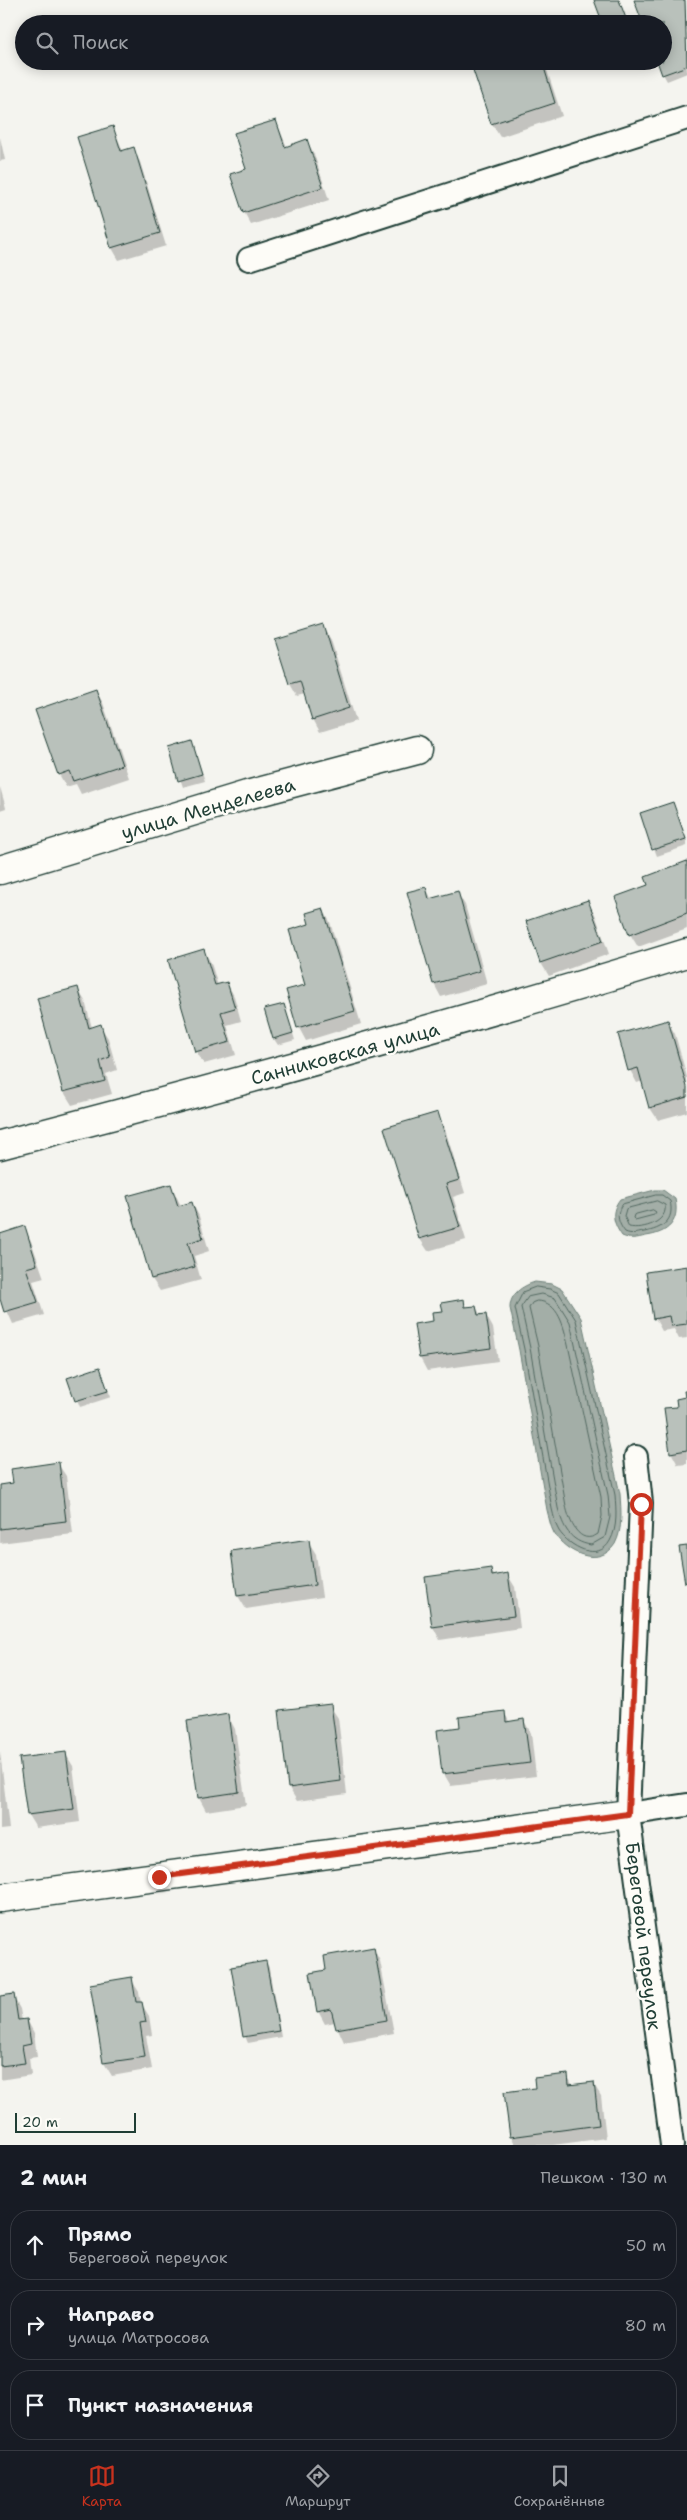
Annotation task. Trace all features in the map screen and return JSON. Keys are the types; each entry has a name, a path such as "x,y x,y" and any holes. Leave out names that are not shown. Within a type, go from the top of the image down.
{"street":[{"name":"улица Менделеева","path":"0,870 247,795 417,750"},
{"name":"Санниковская улица","path":"0,1144 165,1102 527,1002 687,954"},
{"path":"0,1898 628,1814"}],"lane":[{"path":"249,259 687,118"},
{"name":"Береговой переулок","path":"636,1457 641,1504 628,1814 672,2145"},
{"path":"628,1814 687,1805"}],"water":[{"path":"655,1190 663,1190 675,1199 676,1214 671,1225 661,1232 654,1234 634,1238 622,1236 616,1227 614,1218 615,1208 620,1199"},
{"path":"535,1282 552,1284 562,1289 581,1318 620,1494 621,1519 618,1538 608,1551 592,1557 574,1551 559,1540 554,1533 547,1510 510,1308 514,1295"}],"building":[{"path":"594,0 619,0 625,15 600,15"},
{"path":"634,0 685,0 687,66 662,75 660,70 672,70 672,15 640,15"},
{"path":"473,70 545,70 555,103 491,124"},
{"path":"276,120 285,147 307,139 323,187 243,213 230,174 246,169 234,133"},
{"path":"113,126 121,151 134,147 160,233 111,248 77,137"},
{"path":"324,625 349,708 312,720 300,681 289,684 275,640"},
{"path":"96,689 122,765 73,781 69,771 58,775 35,710"},
{"path":"192,741 202,774 178,781 169,748"},
{"path":"673,802 686,839 652,850 640,813"},
{"path":"687,861 687,913 629,935 615,897 648,885 645,877"},
{"path":"426,887 429,899 458,891 480,971 433,984 407,892"},
{"path":"588,900 603,941 540,963 526,921"},
{"path":"323,908 355,1011 297,1028 286,990 305,985 289,930 309,924 306,913"},
{"path":"204,949 215,985 227,982 235,1008 221,1012 230,1042 195,1052 168,960"},
{"path":"78,987 89,1028 101,1024 110,1057 100,1061 105,1081 63,1092 37,998"},
{"path":"284,1004 293,1033 273,1039 264,1009"},
{"path":"668,1020 687,1087 687,1097 649,1108 638,1068 628,1071 618,1034"},
{"path":"438,1112 459,1180 446,1184 460,1227 419,1239 384,1128"},
{"path":"171,1184 178,1206 192,1202 203,1238 188,1243 195,1267 151,1279 127,1196"},
{"path":"25,1226 37,1265 26,1268 38,1302 4,1312 0,1299 0,1234"},
{"path":"687,1266 687,1324 671,1326 669,1316 653,1319 646,1272"},
{"path":"464,1299 465,1307 476,1306 478,1315 486,1314 491,1348 419,1358 414,1324 433,1321 432,1312 443,1311 441,1303"},
{"path":"100,1367 108,1391 75,1401 67,1378"},
{"path":"684,1391 687,1391 687,1450 670,1453 664,1408 677,1407 676,1399 685,1397"},
{"path":"59,1462 66,1521 0,1529 0,1485 13,1483 11,1469"},
{"path":"309,1539 315,1585 237,1596 231,1551"},
{"path":"687,1546 687,1582 685,1583 679,1547"},
{"path":"491,1568 492,1576 508,1573 514,1616 432,1627 425,1577"},
{"path":"331,1704 341,1781 288,1788 279,1710"},
{"path":"505,1711 506,1722 524,1719 530,1763 442,1774 437,1730 460,1727 459,1717"},
{"path":"228,1714 239,1792 198,1798 187,1721"},
{"path":"66,1752 74,1809 27,1815 19,1758"},
{"path":"374,1947 387,2020 336,2029 331,2009 317,2012 310,1973 326,1970 324,1956"},
{"path":"266,1961 279,2031 243,2037 231,1967"},
{"path":"132,1977 136,2002 142,2002 146,2022 140,2023 145,2057 103,2063 90,1984"},
{"path":"14,1994 18,2020 27,2019 31,2044 22,2046 25,2063 0,2066 0,1996"},
{"path":"568,2074 569,2085 594,2082 599,2125 510,2137 504,2092 535,2088 534,2078"}],"route":[{"path":"159,1877 628,1814 641,1504"}]}
